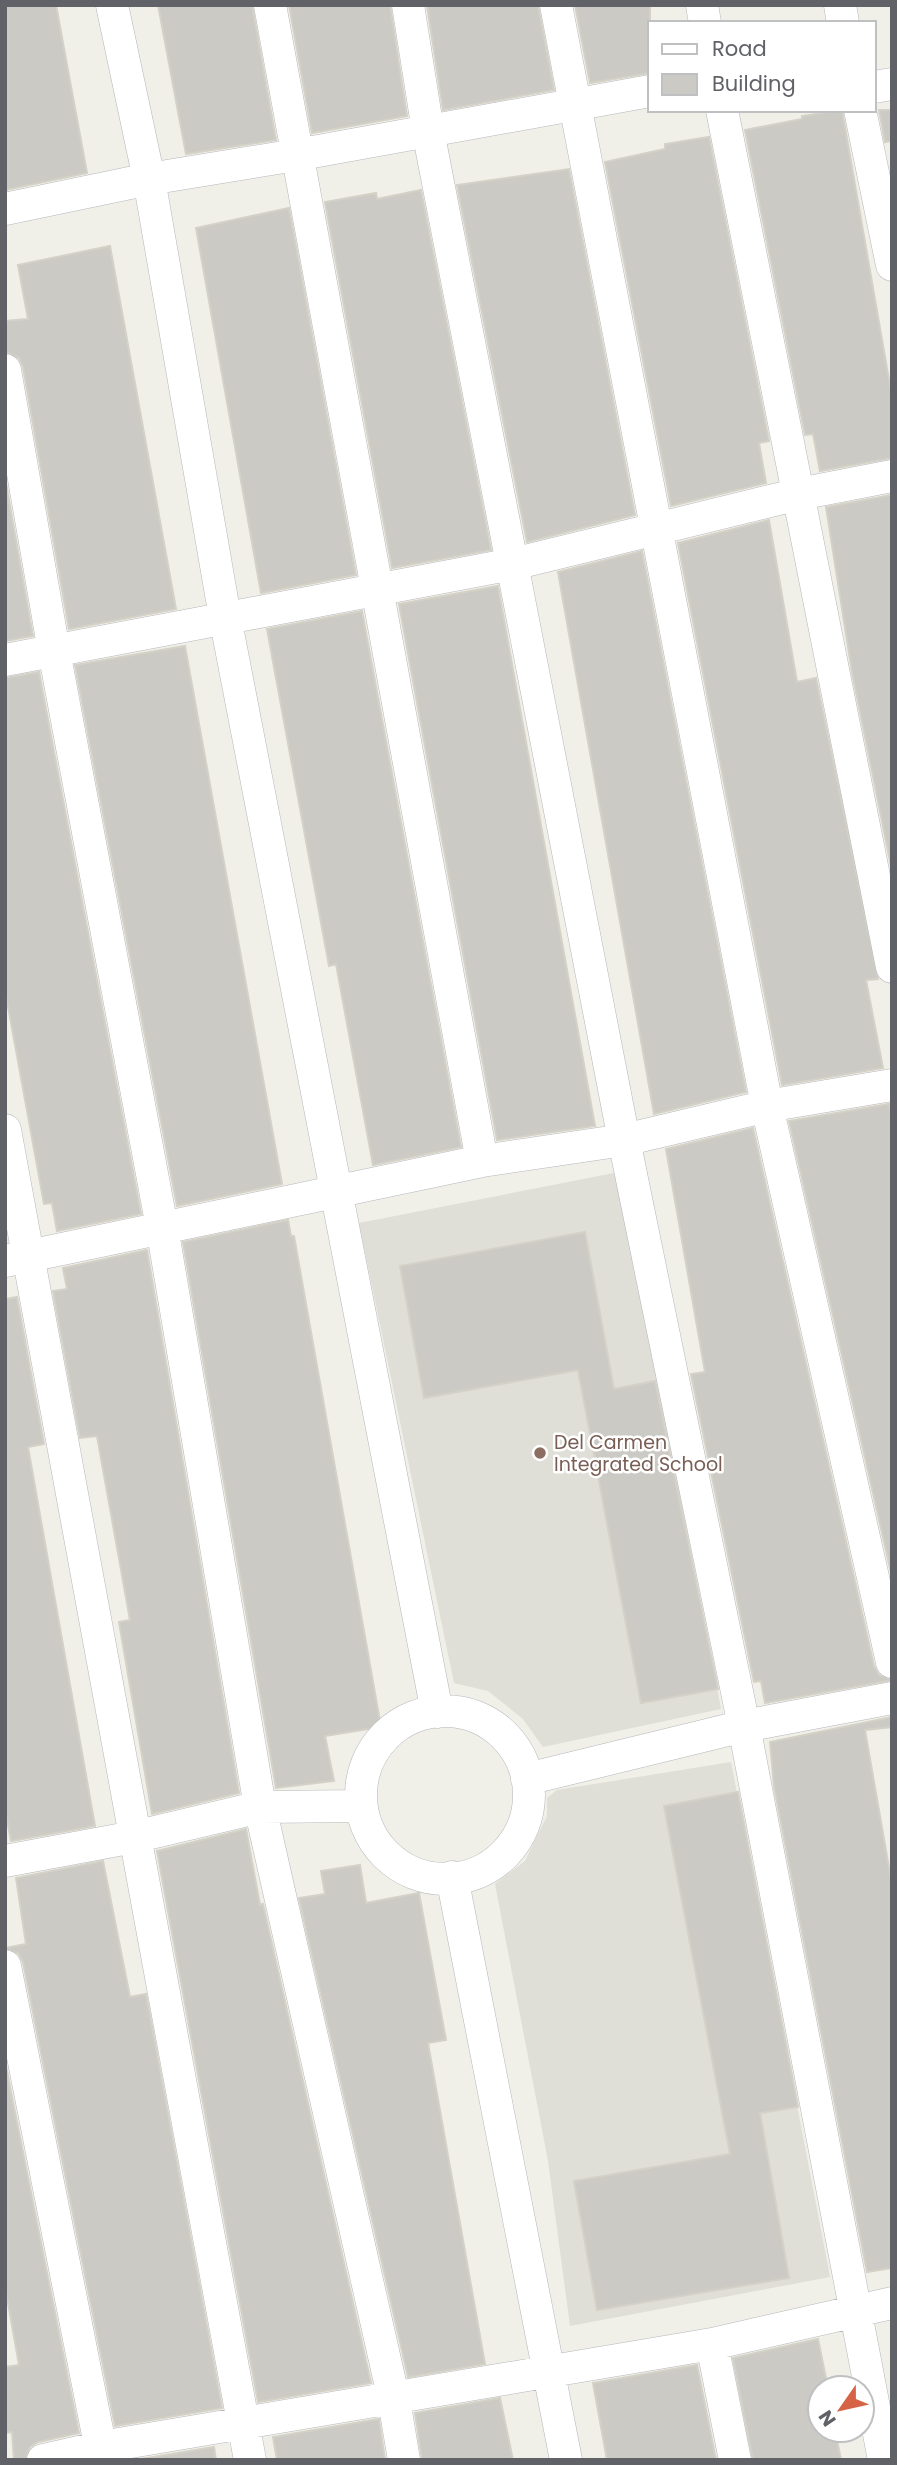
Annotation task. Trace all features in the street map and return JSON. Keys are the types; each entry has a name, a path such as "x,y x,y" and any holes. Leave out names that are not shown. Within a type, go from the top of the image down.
{"street":[{"path":"112,5 149,179 225,617 437,1712"},
{"path":"270,5 374,588 482,1161"},
{"path":"408,5 428,131 624,1140 744,1726 884,2460"},
{"path":"556,5 767,1106 892,1662"},
{"path":"5,209 149,179 648,91"},
{"path":"722,112 892,967"},
{"path":"861,112 887,214 892,265"},
{"path":"5,370 54,651 162,1227 260,1807 394,2400 404,2460"},
{"path":"5,660 374,588 513,564 799,494 892,475"},
{"path":"17,1258 482,1161 624,1140 767,1106 892,1085"},
{"path":"5,1130 17,1258 134,1837 250,2460"},
{"path":"527,1779 744,1726 892,1698"},
{"path":"437,1712 468,1713 493,1726 513,1745 527,1779 530,1798 524,1825 510,1849 489,1867 452,1877 435,1879 409,1872 386,1856 369,1833 361,1806 362,1779 372,1752 380,1741 389,1731 413,1716 437,1712"},
{"path":"5,1861 134,1837 260,1807 361,1806"},
{"path":"452,1877 566,2460"},
{"path":"5,1966 102,2453"},
{"path":"43,2460 102,2453 244,2424 712,2344 892,2303"},
{"path":"712,2344 735,2460"}],"shaded area":[{"name":"Del Carmen Integrated School","path":"619,1172 721,1709 543,1747 523,1719 488,1691 454,1683 359,1223"},
{"path":"731,1762 830,2277 570,2326 548,2161 495,1884 525,1861 547,1816 547,1798 557,1790"}],"building":[{"path":"5,5 56,5 87,173 5,190"},
{"path":"158,5 252,5 276,140 186,154"},
{"path":"289,5 390,5 407,116 312,133"},
{"path":"427,5 538,5 554,90 443,110"},
{"path":"575,5 650,5 648,73 590,83"},
{"path":"879,110 892,110 892,141 885,142"},
{"path":"842,112 892,397 892,458 820,471 813,434 805,435 745,130 802,119 802,116"},
{"path":"709,137 769,441 759,443 766,483 671,506 605,162 665,149 665,144"},
{"path":"569,169 635,515 527,542 457,185"},
{"path":"421,190 491,550 392,568 325,202 376,193 377,199"},
{"path":"289,208 356,575 261,593 196,228"},
{"path":"110,246 176,609 69,629 23,367 19,358 5,352 5,321 28,319 18,265"},
{"path":"5,478 33,636 5,641"},
{"path":"892,495 892,871 852,672 826,507"},
{"path":"769,520 797,682 816,678 878,979 866,980 883,1068 782,1085 678,543"},
{"path":"642,551 746,1092 654,1114 558,572"},
{"path":"498,586 595,1126 497,1140 399,604"},
{"path":"362,611 461,1147 373,1165 336,964 329,966 267,629"},
{"path":"185,646 282,1184 177,1206 75,665"},
{"path":"39,672 141,1214 57,1231 52,1203 44,1204 5,990 5,678"},
{"path":"889,1104 892,1121 892,1577 789,1121"},
{"path":"753,1128 874,1666 879,1675 892,1680 765,1703 761,1681 754,1682 691,1374 705,1372 666,1149"},
{"path":"288,1220 291,1236 294,1236 381,1727 325,1736 334,1781 276,1788 183,1242"},
{"path":"585,1232 614,1389 655,1381 718,1689 641,1703 578,1370 424,1398 400,1266"},
{"path":"147,1250 239,1793 152,1814 119,1622 130,1620 97,1436 80,1438 53,1291 67,1289 63,1268"},
{"path":"17,1297 44,1444 28,1447 95,1826 11,1841 5,1808 5,1299"},
{"path":"892,1717 892,1727 865,1730 892,1885 892,2268 867,2272 774,1786 770,1742"},
{"path":"738,1792 798,2107 760,2113 789,2278 597,2310 574,2181 730,2154 664,1806"},
{"path":"246,1829 260,1905 263,1904 371,2383 258,2402 157,1851"},
{"path":"103,1861 130,1997 146,1994 222,2408 115,2426 23,1962 18,1953 5,1948 26,1944 16,1878"},
{"path":"360,1865 366,1903 419,1893 446,2040 428,2043 485,2364 408,2377 299,1898 325,1894 321,1871"},
{"path":"5,2062 79,2433 38,2442 30,2447 25,2460 14,2460 12,2432 5,2433 5,2367 19,2365 5,2286"},
{"path":"818,2339 825,2374 806,2374 806,2444 838,2444 841,2460 753,2460 733,2358"},
{"path":"697,2365 716,2460 607,2460 593,2383"},
{"path":"500,2398 513,2460 422,2460 415,2413"},
{"path":"379,2419 385,2460 277,2460 273,2437"},
{"path":"214,2447 216,2460 136,2460"}],"place":[{"name":"Del Carmen Integrated School","path":"540,1453"}]}
